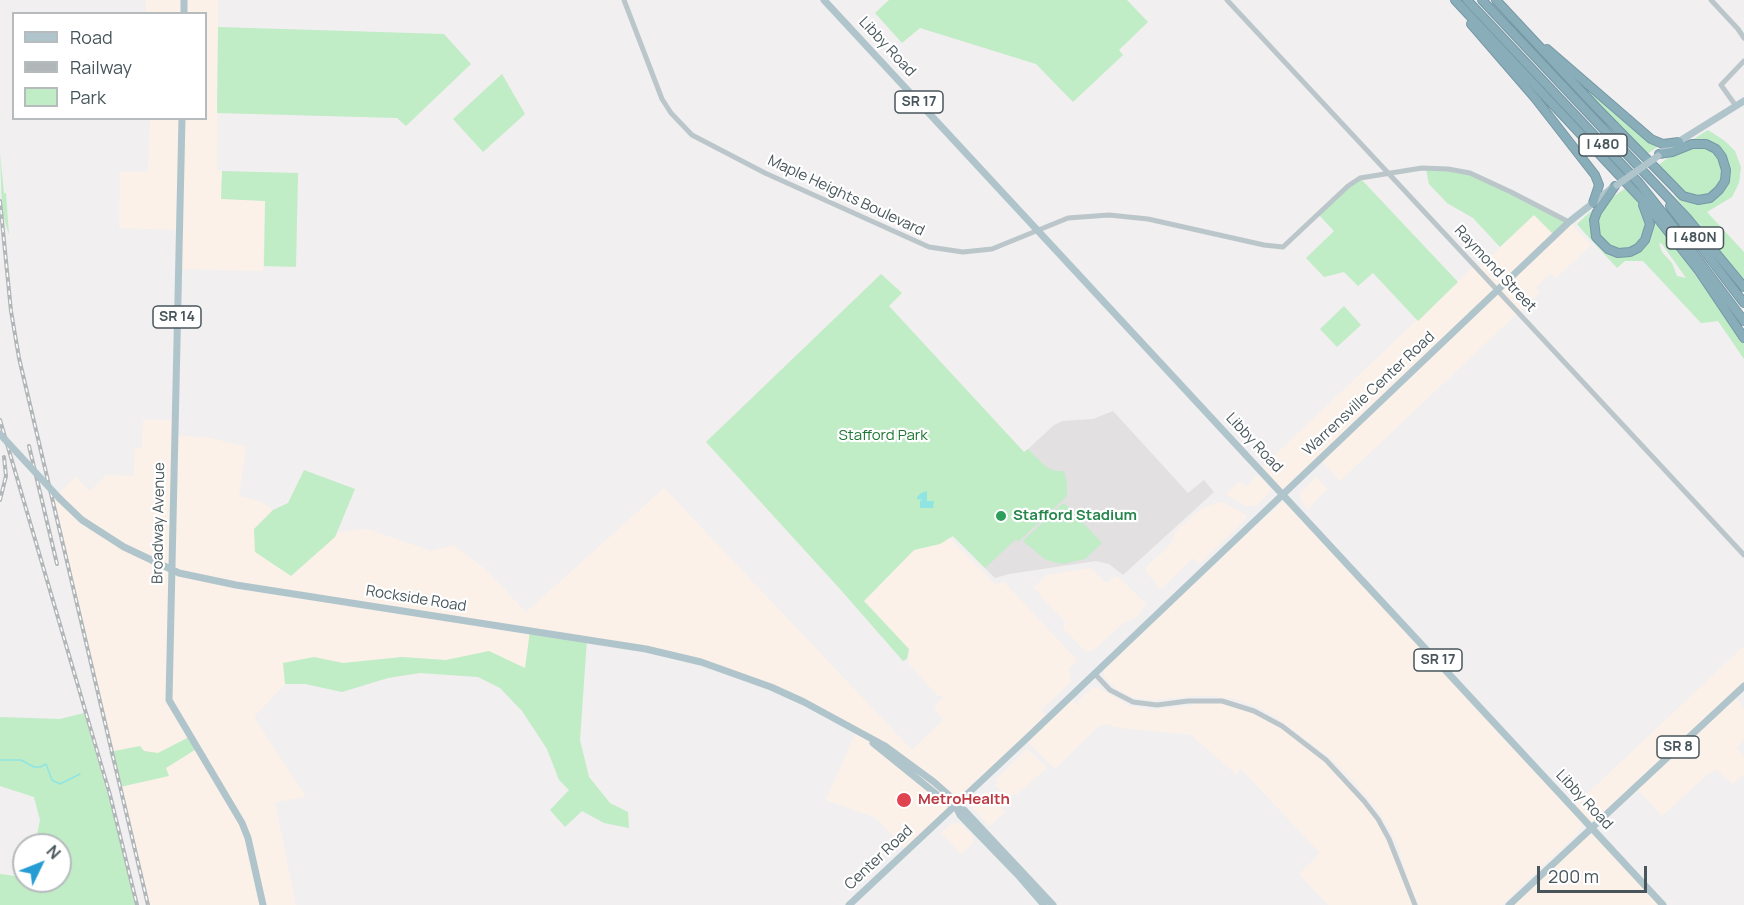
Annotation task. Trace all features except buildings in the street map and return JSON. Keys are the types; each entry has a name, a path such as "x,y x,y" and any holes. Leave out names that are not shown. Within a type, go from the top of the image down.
{"highway":[{"name":"I 480","path":"1467,0 1633,177 1666,217 1744,324"},
{"name":"I 480","path":"1482,0 1687,218 1744,287"},
{"path":"1496,0 1683,196 1693,200 1710,198 1725,181 1726,166 1722,157 1716,149 1706,144 1692,144 1658,155"},
{"path":"1456,1 1630,186 1675,239 1744,338"},
{"path":"1456,1 1477,31 1535,98 1595,175 1599,185 1593,203"},
{"path":"1502,7 1651,139 1663,144 1679,142"},
{"name":"I 480N","path":"1646,174 1744,303"},
{"path":"1616,185 1597,212 1593,228 1603,246 1618,253 1630,252 1638,248 1645,240 1650,228 1644,207 1630,186"}],"main road":[{"name":"Libby Road","path":"824,0 1469,693 1663,905"},
{"name":"Warrensville Center Road","path":"955,806 1569,222 1658,155 1744,101"},
{"name":"Broadway Avenue","path":"182,120 169,700 242,823 248,838 263,905"},
{"name":"Rockside Road","path":"0,434 82,520 124,548 171,570 236,585 595,640 665,653 771,687 885,746 918,769 951,797 960,815 1044,905"},
{"name":"SR 8","path":"1509,905 1744,686"},
{"name":"Rockside Road","path":"955,806 964,810 1053,905"},
{"name":"Center Road","path":"849,905 955,806"}],"street":[{"name":"Maple Heights Boulevard","path":"624,0 662,99 681,124 707,144 765,173 929,247 963,252 992,249 1068,218 1109,215 1148,219 1283,247 1348,186 1360,178 1426,168 1470,173 1569,222"},
{"name":"Raymond Street","path":"1227,0 1744,555"},
{"path":"1711,0 1744,38"},
{"path":"1736,106 1721,85 1744,61"},
{"path":"1094,673 1110,690 1133,702 1157,705 1188,701 1222,701 1254,711 1282,726 1326,760 1364,801 1380,823 1398,859 1415,905"}],"shaded area":[{"path":"146,0 218,0 217,170 222,171 221,199 265,200 263,271 179,269 179,230 119,228 120,172 148,172 150,120 207,120 207,12 146,12"},
{"path":"1534,215 1569,222 1591,245 1556,278 1551,273 1536,287 1540,292 1340,481 1320,459 1283,494 1260,469 1475,265 1478,268"},
{"path":"1113,411 1188,493 1204,480 1214,492 1123,575 1109,564 1096,561 995,578 944,527 1054,425 1063,421 1093,419"},
{"path":"143,420 175,420 175,436 206,437 246,447 239,496 262,502 273,510 254,529 291,576 339,532 367,529 431,551 453,545 485,569 526,612 664,488 912,750 943,720 934,706 945,697 938,696 908,663 909,649 864,601 914,550 940,544 950,538 996,585 1003,581 1076,659 1076,662 1068,669 1072,681 1041,710 1048,717 1069,697 1080,707 1078,701 1093,687 1096,689 1098,687 1129,706 1151,710 1193,705 1193,701 1222,701 1269,718 1326,760 1380,823 1415,905 1328,905 1299,874 1320,853 1240,768 1237,775 1191,735 1114,727 1109,724 1099,726 1055,769 1026,740 907,851 876,818 826,800 856,732 804,702 685,658 530,631 525,668 489,651 446,660 402,657 343,663 314,657 283,663 285,684 254,717 306,797 275,802 296,905 147,905 51,490 57,495 76,477 90,491 106,475 134,476 135,448 142,448"},
{"path":"1258,475 1272,490 1256,506 1246,506 1226,494 1239,482 1246,486"},
{"path":"1316,477 1327,489 1308,509 1299,494"},
{"path":"1223,502 1246,515 1245,520 1199,564 1193,558 1161,589 1146,572 1146,567 1170,545 1177,530 1200,510"},
{"path":"1285,502 1581,821 1582,827 1578,833 1502,905 1419,905 1411,890 1398,846 1381,815 1354,782 1329,757 1277,718 1256,706 1214,696 1155,700 1134,698 1117,689 1104,677 1104,669 1265,517"},
{"path":"1090,568 1107,583 1115,576 1123,581 1146,604 1138,616 1122,624 1093,651 1086,652 1063,628 1065,621 1034,587 1046,575"},
{"path":"1744,646 1744,686 1734,696 1744,708 1744,740 1737,748 1744,756 1744,774 1733,784 1717,770 1708,774 1662,816 1636,787 1592,828 1660,902 1657,905 1509,905 1591,829 1572,808"},
{"path":"1027,749 1047,768 1017,794 1007,798 995,785 997,783 995,780"},
{"path":"987,792 1005,812 991,825 988,825 973,808 972,803"},
{"path":"952,823 960,823 974,837 972,839 974,842 961,854 941,833"}],"green space":[{"path":"889,0 1127,0 1148,22 1119,50 1123,55 1073,102 1036,64 920,28 902,43 875,13"},
{"path":"218,27 444,34 471,64 406,126 397,118 217,113"},
{"path":"1558,61 1660,145 1646,155"},
{"path":"502,74 525,114 483,152 453,119"},
{"path":"1708,130 1735,151 1741,167 1739,183 1732,197 1707,212 1744,252 1744,280 1674,195 1676,192 1701,201 1727,180 1720,151 1692,140"},
{"path":"1693,145 1713,150 1722,161 1723,177 1719,187 1707,196 1696,197 1684,194 1657,166 1676,152"},
{"path":"0,153 4,193 6,193 9,235 2,212"},
{"path":"1426,169 1470,173 1569,222 1555,236 1534,215 1500,247 1473,218 1447,203 1429,184"},
{"path":"222,171 298,173 296,267 264,266 265,201 221,199"},
{"path":"1360,178 1458,282 1418,321 1373,273 1358,286 1344,272 1324,277 1306,258 1334,231 1318,214"},
{"path":"1627,187 1646,214 1646,232 1640,243 1632,248 1616,250 1609,247 1598,236 1595,221 1606,202"},
{"path":"1599,204 1595,238 1609,254 1624,256 1644,246 1652,227 1650,214 1659,223 1744,343 1744,359 1718,321 1701,323 1643,261 1625,261 1617,268 1577,224","holes":["1659,243 1686,278 1677,276 1672,263 1662,252"]},
{"name":"Stafford Park","path":"881,274 902,293 889,306 1024,452 1028,449 1046,467 1055,471 1064,471 1067,483 1067,496 1018,542 1016,539 985,568 953,536 940,544 914,550 864,601 909,649 907,659 903,661 706,442"},
{"path":"1344,306 1361,325 1337,347 1320,329"},
{"path":"304,470 355,489 335,537 291,576 255,552 254,529 273,510 288,503"},
{"path":"1062,504 1065,504 1102,543 1085,559 1062,564 1046,560 1023,541"},
{"path":"530,631 587,639 580,740 589,777 610,803 628,812 629,828 604,823 582,811 565,827 550,810 569,790 559,780 547,749 522,711 500,688 478,677 420,673 388,678 342,692 305,684 285,684 283,663 314,657 343,663 402,657 446,660 489,651 525,668"},
{"path":"84,713 117,827 135,905 0,905 0,874 12,876 12,893 72,893 72,833 37,833 40,820 34,797 0,786 0,717 60,719"},
{"path":"191,736 198,748 166,768 169,776 120,787 109,752 140,746 144,751 158,753"}],"water":[{"path":"927,491 927,501 934,501 933,508 920,508 920,501 923,500 917,497"}],"waterway":[{"path":"0,760 21,760 34,767 46,764 52,780 60,784 80,774"}],"railway":[{"path":"0,201 11,311 19,358 148,905"},
{"path":"0,420 110,795 137,905"},
{"path":"29,446 57,564"},
{"path":"0,500 6,476 4,457"}],"place":[{"name":"Stafford Stadium","path":"1001,516"},
{"name":"MetroHealth","path":"904,800"}]}
